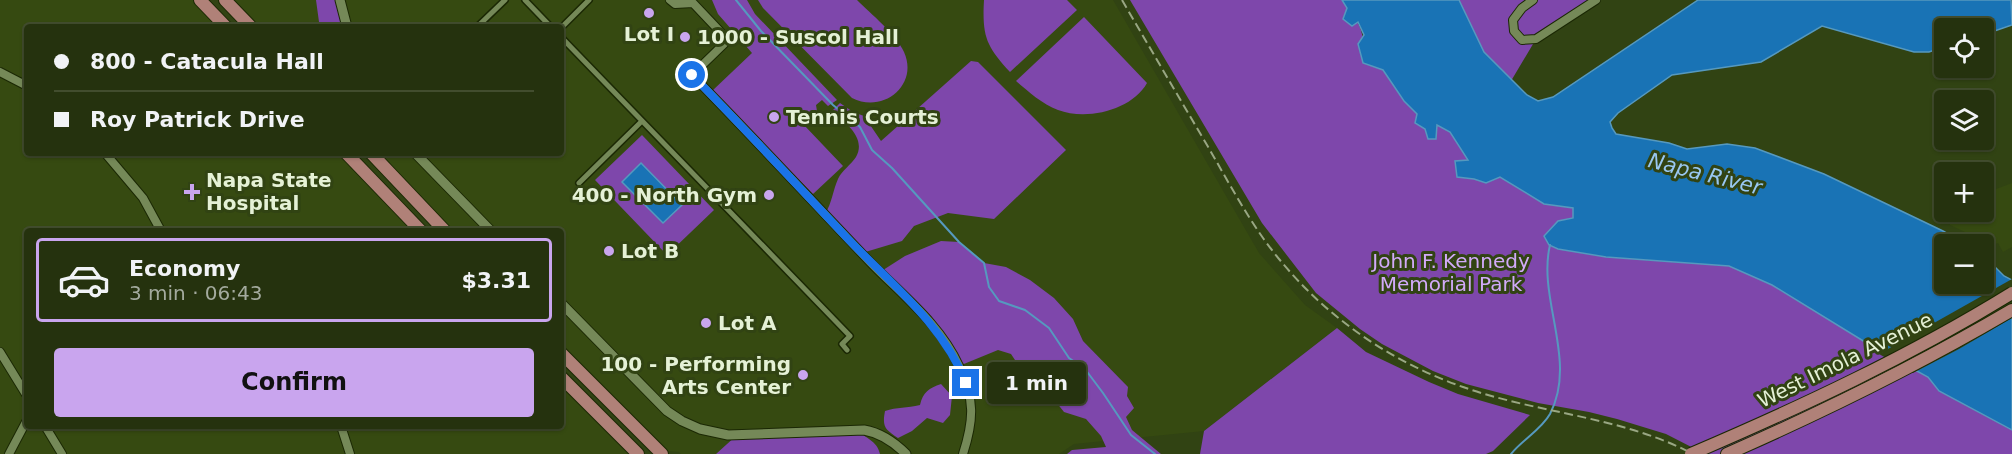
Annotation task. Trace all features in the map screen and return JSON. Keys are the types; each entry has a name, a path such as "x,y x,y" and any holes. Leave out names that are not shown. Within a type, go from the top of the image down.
{"main road":[{"path":"200,0 223,24"},
{"path":"225,0 248,24"},
{"path":"349,156 418,228"},
{"path":"374,156 442,228"},
{"name":"West Imola Avenue","path":"1691,454 1858,377 1944,333 2012,293"},
{"name":"West Imola Avenue","path":"1727,454 1834,406 2012,310"},
{"path":"564,356 662,454"},
{"path":"564,381 638,454"}],"street":[{"path":"340,0 346,24"},
{"path":"480,24 505,0"},
{"path":"525,0 548,24"},
{"path":"564,25 589,0"},
{"path":"670,0 675,4 693,3 728,40 692,75 919,310 943,339 959,366 970,397 972,422 961,454"},
{"path":"1533,0 1522,8 1513,20 1514,31 1522,40 1536,39 1596,0"},
{"path":"564,40 850,336 842,344 847,350"},
{"path":"0,72 24,84"},
{"path":"579,183 642,121"},
{"path":"108,156 144,198 159,228"},
{"path":"418,156 488,228"},
{"path":"564,306 656,401 674,416 690,425 728,435 864,430 889,440 906,454"},
{"path":"0,352 24,385"},
{"path":"9,454 24,426"},
{"path":"47,429 62,454"},
{"path":"342,429 350,454"}],"shaded area":[{"name":"Napa State Hospital","path":"0,0 200,0 223,24 24,24 24,156 349,156 418,228 24,228 24,429 564,429 564,380 638,454 0,454"},
{"path":"225,0 1113,0 1259,253 1305,305 1337,328 1204,431 1074,444 1059,454 681,454 657,450 564,356 564,228 442,228 374,156 564,156 564,24 248,24"},
{"path":"2012,183 2012,247 2003,252 1998,243 1994,245 1994,234 1969,234 1950,225 1949,222 1994,222 1994,190"}],"green space":[{"path":"316,0 340,0 346,24 321,24"},
{"name":"Tennis Courts","path":"712,0 747,0 755,14 837,100 828,106 822,100 816,105 817,111 803,124 843,166 813,194 712,91 752,53 718,14"},
{"path":"758,0 857,0 889,31 904,52 907,75 902,85 886,99 875,102 864,102 852,98 763,8"},
{"path":"984,0 1067,0 1077,10 1010,72 987,40"},
{"name":"John F. Kennedy Memorial Park","path":"1130,0 1342,0 1360,28 1363,63 1383,70 1404,101 1417,114 1425,129 1436,139 1436,124 1450,132 1469,160 1457,177 1486,183 1500,177 1544,204 1573,208 1573,218 1558,221 1549,245 1558,249 1606,257 1729,266 1772,285 1878,350 1928,377 1939,391 2012,430 2012,454 1705,454 1666,434 1617,419 1538,403 1466,384 1433,371 1382,344 1316,293 1262,223"},
{"path":"1459,0 1596,0 1536,39 1511,81 1484,52"},
{"path":"1084,17 1147,83 1131,100 1120,106 1108,111 1082,114 1052,107 1016,81"},
{"path":"971,61 978,62 1066,150 994,219 948,213 914,226 902,241 862,253 825,214 838,179 859,150 859,143 853,131 832,111 840,103 864,116 881,141"},
{"path":"642,135 714,210 667,255 595,180"},
{"path":"941,241 959,242 984,263 1006,267 1030,280 1054,298 1073,319 1083,341 1128,387 1127,396 1134,408 1126,417 1132,430 1161,454 1067,454 1072,450 1106,447 1101,436 1086,419 1064,412 1041,383 1021,369 1011,354 998,350 959,366 943,339 880,272 905,256"},
{"path":"1337,328 1366,352 1429,382 1458,394 1530,415 1493,451 1486,454 1200,454 1204,431"},
{"path":"941,384 952,396 950,415 943,423 927,418 912,431 898,438 887,430 884,424 885,411 920,405 927,391"},
{"path":"857,429 874,443 880,454 716,454 737,435"}],"water":[{"name":"Napa River","path":"1342,0 1459,0 1484,52 1527,95 1538,101 1553,97 1698,0 2011,0 2012,25 1994,31 1994,18 1934,18 1934,50 1929,52 1914,52 1822,26 1761,62 1672,75 1618,113 1610,122 1616,134 1669,143 1687,149 1727,144 1755,148 1824,174 1943,231 1948,234 1934,234 1934,294 1994,294 1994,266 2012,280 2012,430 1939,391 1928,377 1878,350 1772,285 1729,266 1606,257 1558,249 1549,245 1544,236 1558,221 1573,218 1573,208 1544,204 1500,177 1486,183 1457,177 1455,161 1468,160 1450,132 1437,125 1436,139 1428,139 1425,129 1415,123 1417,114 1404,101 1383,70 1363,63 1358,44 1364,35 1358,22 1352,26 1343,19 1347,8"},
{"path":"641,163 682,205 663,223 622,182"}],"pier":[{"path":"2012,279 2012,318 1959,349 1913,373 1879,354 1985,294 1994,294 1994,289"}],"waterway":[{"path":"736,0 761,31 833,105 860,127 872,150 892,168 959,242 984,263 989,287 999,301 1025,310 1049,328 1069,358 1085,369 1131,435 1155,454"},
{"path":"1511,454 1546,420 1558,393 1559,351 1548,287 1547,266 1550,245"}],"railway":[{"path":"1122,0 1263,238 1304,287 1327,309 1378,346 1405,362 1463,387 1521,404 1637,431 1693,454"}],"place":[{"name":"Lot I","path":"649,13"},
{"name":"1000 - Suscol Hall","path":"685,37"},
{"name":"Tennis Courts","path":"774,117"},
{"name":"Napa State Hospital","path":"192,192"},
{"name":"400 - North Gym","path":"769,195"},
{"name":"Lot B","path":"609,251"},
{"name":"Lot A","path":"706,323"},
{"name":"100 - Performing Arts Center","path":"803,375"}],"route":[{"path":"692,75 919,310 943,339 966,383"}]}
